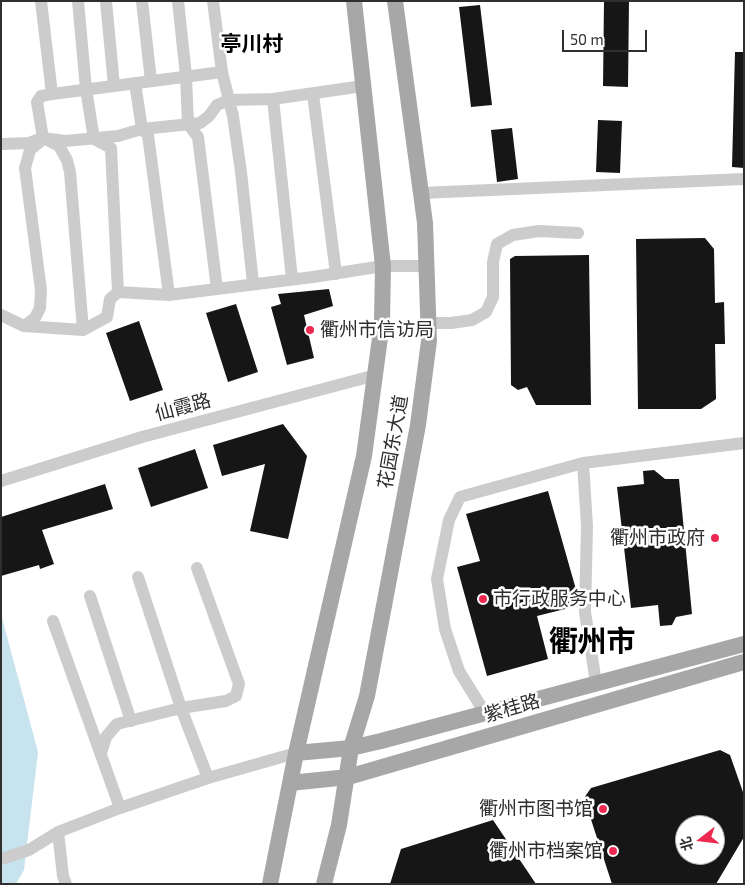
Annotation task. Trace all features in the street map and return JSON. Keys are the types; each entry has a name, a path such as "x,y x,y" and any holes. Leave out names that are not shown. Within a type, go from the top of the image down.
{"main road":[{"name":"花园东大道","path":"270,884 296,752 364,456 382,323 383,266 354,1"},
{"name":"花园东大道","path":"324,884 339,824 352,748 368,696 414,444 429,342 425,223 395,1"},
{"name":"紫桂路","path":"296,752 352,748 744,644"},
{"name":"紫桂路","path":"290,783 348,777 744,662"}],"street":[{"path":"41,1 52,94"},
{"path":"78,1 86,89 94,139"},
{"path":"106,1 114,86"},
{"path":"142,1 151,81"},
{"path":"178,1 186,76 188,124 198,137 216,289"},
{"path":"213,1 222,72 229,100 240,172 253,283"},
{"path":"43,138 37,102 42,96 222,72"},
{"path":"135,83 142,129 148,135 169,295"},
{"path":"1,144 28,143 43,138 65,141 94,139 118,136 142,129 200,123 209,116 217,105 229,100 273,99 363,86"},
{"path":"313,94 336,274"},
{"path":"273,99 292,279"},
{"path":"24,326 35,318 40,308 41,290 25,168 30,150 43,138"},
{"path":"43,138 59,146 67,160 70,172 83,330"},
{"path":"94,139 111,148 118,292"},
{"path":"421,192 744,179"},
{"path":"429,322 451,323 472,320 486,312 493,296 493,262 497,244 513,235 539,231 578,233"},
{"path":"1,315 24,326 83,330 107,317 110,299 118,292 169,295 336,274 383,266 427,266"},
{"name":"仙霞路","path":"1,481 142,437 376,375"},
{"path":"485,713 459,671 445,629 437,579 449,520 460,497 583,463 744,443"},
{"path":"583,463 587,526 586,612 596,683"},
{"path":"101,753 106,738 117,724 181,708 226,701 236,696 239,684 197,568"},
{"path":"138,577 181,708 208,778"},
{"path":"90,596 131,721"},
{"path":"53,621 120,808"},
{"path":"1,859 29,850 58,832 120,808 208,778 296,752"},
{"path":"58,832 63,876 66,884"}],"water":[{"path":"1,614 38,752 24,870 16,884 1,884"}],"building":[{"path":"604,1 629,1 628,87 603,86"},
{"path":"480,5 492,105 471,107 459,7"},
{"path":"735,52 744,52 744,168 732,167"},
{"path":"598,120 622,121 620,173 596,172"},
{"path":"512,128 518,179 497,182 491,130"},
{"path":"705,238 714,249 715,303 724,302 725,344 715,344 716,399 701,409 638,409 636,239"},
{"path":"589,255 591,405 536,405 527,387 518,390 511,385 510,259 515,256"},
{"path":"329,289 333,306 304,315 314,358 287,365 271,307 281,304 278,294"},
{"path":"236,304 258,372 228,382 206,313"},
{"path":"139,321 163,390 130,401 106,333"},
{"path":"283,424 307,456 288,539 250,531 265,464 222,476 213,445"},
{"path":"195,449 208,488 151,507 138,468"},
{"path":"654,470 665,479 679,479 692,614 676,617 672,625 660,626 658,605 631,608 617,487 644,484 643,471"},
{"path":"105,484 113,509 42,530 54,564 40,569 39,565 1,576 1,517"},
{"path":"548,491 577,593 577,606 537,616 548,659 487,676 457,567 480,561 466,514"},
{"path":"720,750 730,755 744,795 744,837 716,884 612,884 584,798 591,788"},
{"path":"493,820 536,884 390,884 401,849"}],"place":[{"name":"衢州市信访局","path":"310,330"},
{"name":"衢州市政府","path":"715,538"},
{"name":"市行政服务中心","path":"483,599"},
{"name":"衢州市图书馆","path":"603,809"},
{"name":"衢州市档案馆","path":"613,851"}],"district":[{"name":"亭川村","path":"252,44"},
{"name":"衢州市","path":"592,641"}]}
